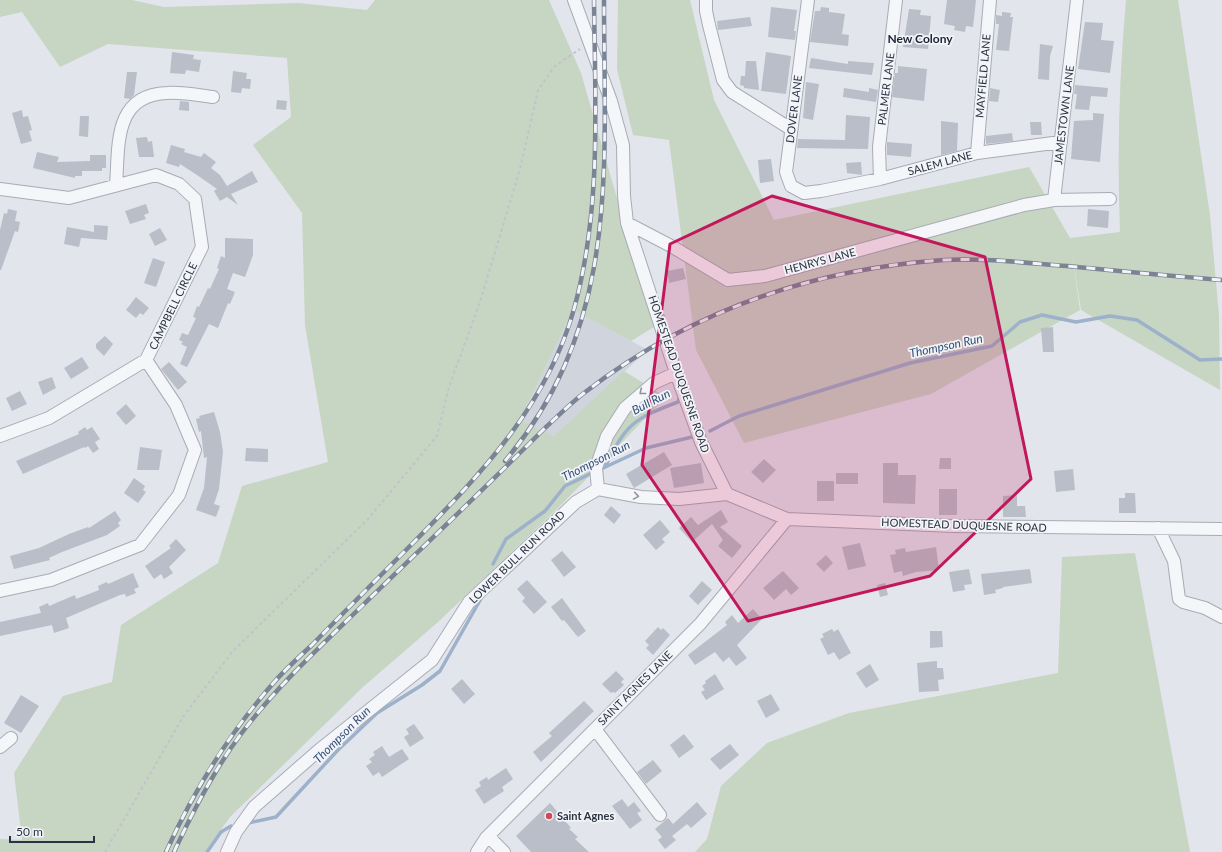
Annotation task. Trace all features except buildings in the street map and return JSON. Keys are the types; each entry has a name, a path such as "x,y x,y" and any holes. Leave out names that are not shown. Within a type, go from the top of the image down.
{"street":[{"name":"HOMESTEAD DUQUESNE ROAD","path":"574,0 611,101 623,145 624,196 627,223 676,373 701,442 727,494 787,518 953,526 1222,529"},
{"path":"706,0 706,11 723,80 732,92 791,129"},
{"name":"DOVER LANE","path":"808,0 786,172 791,186 804,193 821,192"},
{"name":"PALMER LANE","path":"880,179 879,147 896,0"},
{"name":"MAYFIELD LANE","path":"977,153 990,0"},
{"name":"JAMESTOWN LANE","path":"1054,200 1077,0"},
{"path":"116,185 121,125 127,112 134,104 143,97 163,93 213,97"},
{"name":"SALEM LANE","path":"821,192 880,179 977,153 1061,142"},
{"name":"CAMPBELL CIRCLE","path":"0,189 69,198 156,175 179,184 195,199 202,247 146,360 49,418 0,436"},
{"path":"1054,200 1110,199"},
{"name":"HENRYS LANE","path":"627,223 671,246 728,280 766,276 1024,205 1054,200"},
{"path":"0,592 51,580 140,545 179,495 195,450 176,405 146,360"},
{"path":"676,373 654,383 625,408 607,436 597,472 598,489 641,497 679,499 727,494"},
{"name":"LOWER BULL RUN ROAD","path":"227,852 236,832 254,807 318,751 432,660 469,602 576,502 598,489"},
{"name":"SAINT AGNES LANE","path":"477,852 488,836 700,624 787,518"},
{"path":"1158,528 1174,561 1179,599 1183,602 1205,608 1222,617"},
{"path":"595,729 660,816"},
{"path":"0,747 11,738"},
{"path":"488,836 504,852"}],"path":[{"path":"105,852 183,717 232,652 368,519 437,436 450,387 480,302 520,169 538,90 555,66 589,43"}],"highlighted area":[{"path":"772,196 985,257 1031,479 930,576 748,621 642,465 670,244"}],"shaded area":[{"path":"573,310 648,350 554,436 520,420"}],"green space":[{"path":"0,0 132,0 164,7 298,3 367,10 375,0 549,0 581,73 654,327 631,341 573,310 520,420 554,436 624,371 666,397 563,503 437,623 363,687 230,817 205,852 0,852 0,839 22,840 14,773 63,696 112,682 121,625 218,563 242,486 328,462 305,325 302,213 253,145 291,117 287,58 108,44 60,67 22,12 0,17"},
{"path":"618,0 690,0 714,100 774,220 1029,167 1070,238 1120,232 1119,116 1126,0 1178,0 1210,215 1219,316 1220,390 1081,310 1072,253 1080,310 931,394 744,443 696,350 669,140 633,135 617,69"},
{"path":"1135,553 1190,852 695,852 707,839 721,786 767,743 849,713 1058,673 1062,557"}],"waterway":[{"name":"Thompson Run","path":"710,431 739,416 910,363 992,346 1020,322 1042,315 1076,322 1110,316 1137,320 1200,360 1222,359"},
{"name":"Bull Run","path":"605,467 619,441 632,425 651,413 678,402 680,396"},
{"name":"Thompson Run","path":"599,470 646,448 692,437"},
{"name":"Thompson Run","path":"493,564 506,539 545,511 565,486 594,472"},
{"name":"Thompson Run","path":"248,823 276,817 338,750 377,713 422,685 440,671 483,595"},
{"name":"Thompson Run","path":"207,852 221,832 231,826"}],"railway":[{"path":"166,852 201,783 228,741 259,700 276,680 464,490 509,436 529,407 547,376 562,344 574,309 583,271 589,233 595,156 594,0"},
{"path":"505,461 543,408 569,354 587,299 598,241 603,183 605,123 604,0"},
{"path":"174,852 196,806 231,748 255,716 284,683 569,405 624,364 666,339 709,318 754,300 800,285 847,273 895,265 944,260 990,260 1222,280"}],"place":[{"name":"Saint Agnes","path":"549,816"}],"district":[{"name":"New Colony","path":"920,39"}]}
